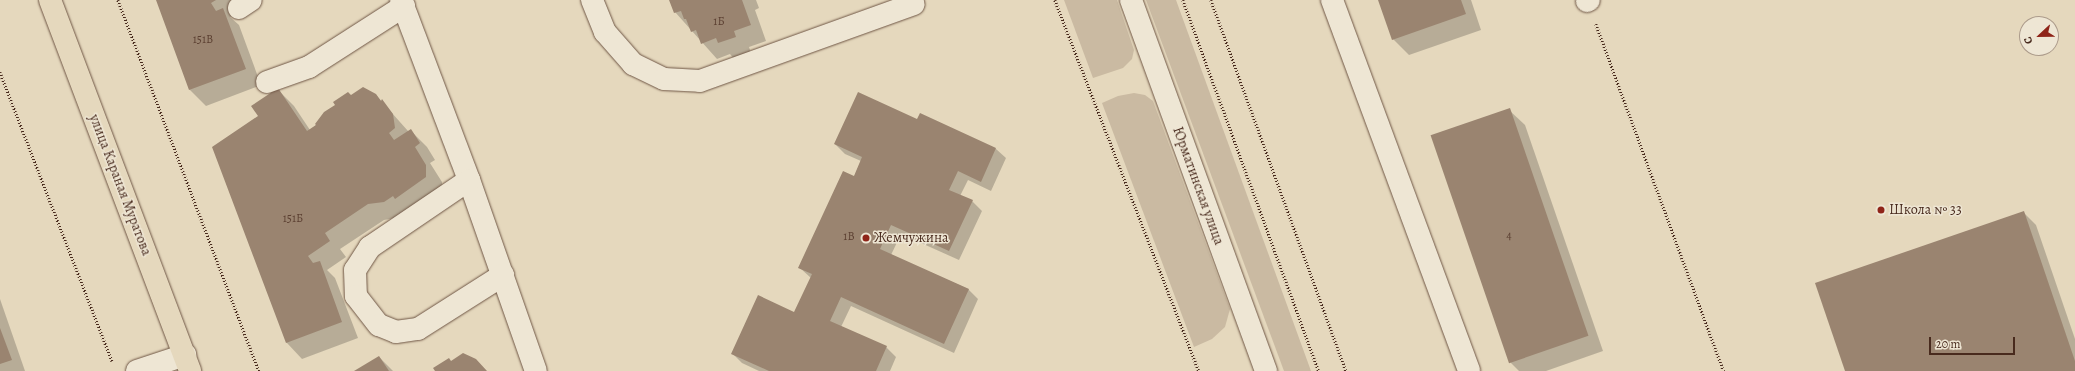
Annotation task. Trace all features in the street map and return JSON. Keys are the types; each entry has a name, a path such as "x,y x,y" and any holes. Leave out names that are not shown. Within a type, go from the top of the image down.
{"main road":[{"name":"улица Караная Муратова","path":"50,0 187,363"}],"street":[{"path":"592,0 604,32 633,64 664,79 700,82 917,1"},
{"name":"Юрматинская улица","path":"1131,0 1266,371"},
{"path":"1332,0 1469,371"},
{"path":"267,82 309,67 402,3 469,180 536,371"},
{"path":"469,180 370,247 355,270 356,296 378,325 396,332 418,329 503,275"},
{"path":"138,371 187,363"}],"path":[{"path":"118,0 259,371"},
{"path":"1056,0 1199,371"},
{"path":"1183,0 1319,371"},
{"path":"1211,0 1346,371"},
{"path":"1588,0 1724,371"},
{"path":"0,72 113,364"}],"shaded area":[{"path":"1064,0 1117,0 1134,50 1132,59 1123,68 1093,78"},
{"path":"1146,0 1176,0 1311,371 1284,371"},
{"path":"1134,93 1145,95 1153,101 1230,309 1225,327 1212,339 1194,347 1102,103 1118,96"}],"building":[{"path":"156,0 216,0 211,3 216,11 223,8 246,69 189,90"},
{"path":"669,0 742,0 751,25 734,31 736,37 718,43 716,38 701,44 696,30 691,32 681,11 674,13"},
{"path":"1378,0 1461,0 1466,14 1392,40"},
{"path":"363,87 376,94 381,101 382,99 393,114 395,128 389,133 394,140 411,129 420,143 415,147 426,165 426,177 395,199 393,196 384,202 368,204 325,233 330,241 308,256 313,263 320,261 342,322 286,343 212,147 258,116 251,106 278,88 307,131 316,125 315,124 324,112 335,105 333,102 348,92 351,95"},
{"path":"858,92 917,119 920,113 996,148 981,182 958,171 949,190 973,200 949,251 891,225 880,249 969,289 944,344 841,297 830,321 887,346 876,371 769,371 731,354 758,295 794,312 812,274 798,268 843,171 854,176 862,157 834,144"},
{"path":"1510,108 1588,336 1509,363 1431,135"},
{"path":"2024,211 2075,361 2075,371 1845,371 1815,283"},
{"path":"0,328 12,360 0,364"},
{"path":"463,353 476,359 487,371 435,371 433,368 449,358 451,361"},
{"path":"379,356 389,371 354,371"}],"place":[{"name":"Школа № 33","path":"1881,210"},
{"name":"Жемчужина","path":"866,238"}]}
